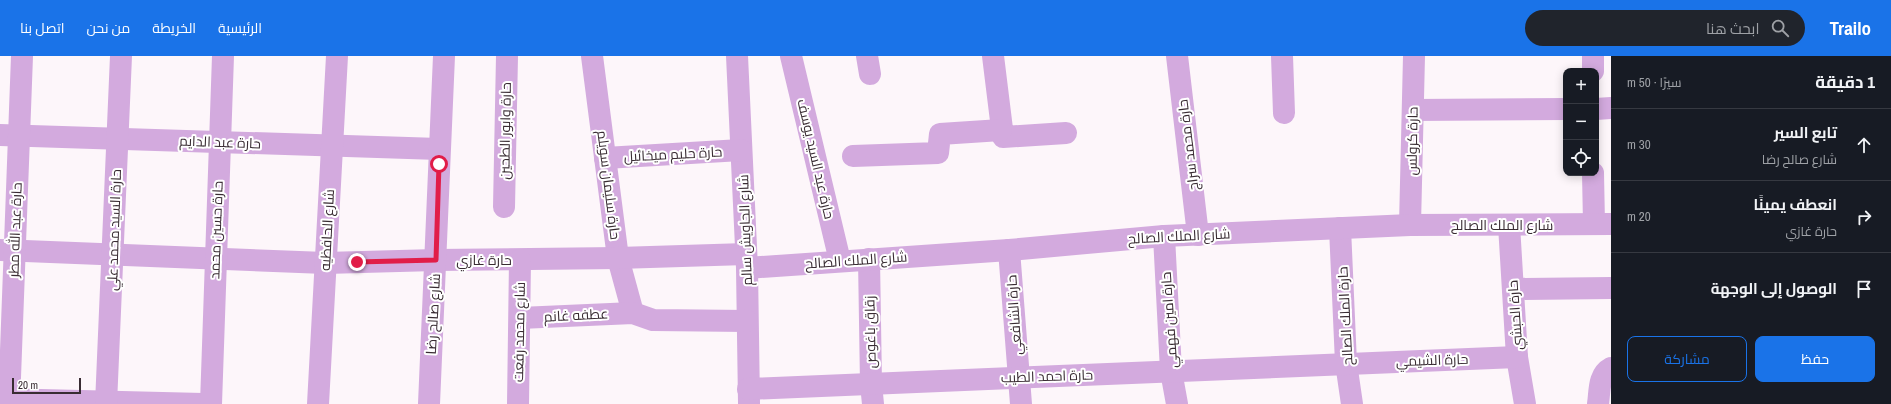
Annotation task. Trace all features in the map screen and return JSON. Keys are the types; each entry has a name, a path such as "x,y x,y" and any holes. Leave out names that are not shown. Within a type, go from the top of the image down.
{"street":[{"name":"حارة عبد الله مطر","path":"6,401 9,135 22,56"},
{"name":"حارة السيد محمد علي","path":"106,403 121,56"},
{"name":"حارة حسين محمد","path":"211,404 223,56"},
{"name":"شارع الحافظيه","path":"318,404 337,56"},
{"name":"شارع صالح رضا","path":"429,404 444,56"},
{"name":"حارة وابور الطحين","path":"504,207 507,56"},
{"name":"حارة سليمان سويلم","path":"592,56 618,258 633,313"},
{"name":"شارع الجاويش سالم","path":"737,56 747,261 748,396"},
{"name":"حارة عبد السيد يوسف","path":"791,56 840,261"},
{"path":"993,56 1002,136 1066,133"},
{"name":"حارة محمد سراج","path":"1177,56 1198,235"},
{"path":"1282,56 1284,113"},
{"name":"حارة كرولس","path":"1410,225 1414,56"},
{"path":"1593,56 1593,68"},
{"path":"1599,109 1611,108"},
{"path":"1413,110 1563,109"},
{"path":"853,156 938,153 940,136 942,134 1001,130"},
{"name":"حارة عبد الدايم","path":"9,135 332,146 439,148"},
{"name":"حارة حليم ميخائيل","path":"605,158 741,150"},
{"path":"1594,176 1602,224"},
{"name":"شارع الملك الصالح","path":"747,261 840,261 1009,250 1164,236 1340,228 1410,225 1602,224"},
{"name":"حارة الحبشي","path":"1509,225 1517,356 1525,404"},
{"name":"حارة الملك الصالح","path":"1340,228 1346,364 1352,404"},
{"name":"حارة امين فهمي","path":"1164,236 1172,371 1177,404"},
{"name":"حارة غازي","path":"7,250 325,263 618,258 747,261"},
{"name":"حارة الشافعي","path":"1009,250 1021,404"},
{"name":"زقاق باغوص","path":"869,259 872,394"},
{"name":"شارع محمد رفعت","path":"518,404 520,260"},
{"path":"1513,289 1611,288"},
{"path":"633,313 653,320 748,321"},
{"name":"عطفه غانم","path":"520,318 633,313"},
{"name":"حارة الشيمي","path":"1346,364 1517,356"},
{"name":"حارة احمد الطيب","path":"748,396 872,394 1018,377 1346,364"},
{"path":"1598,404 1602,378 1604,373 1611,368"},
{"path":"6,401 203,404"}],"route":[{"path":"357,262 436,260 439,164"}]}
